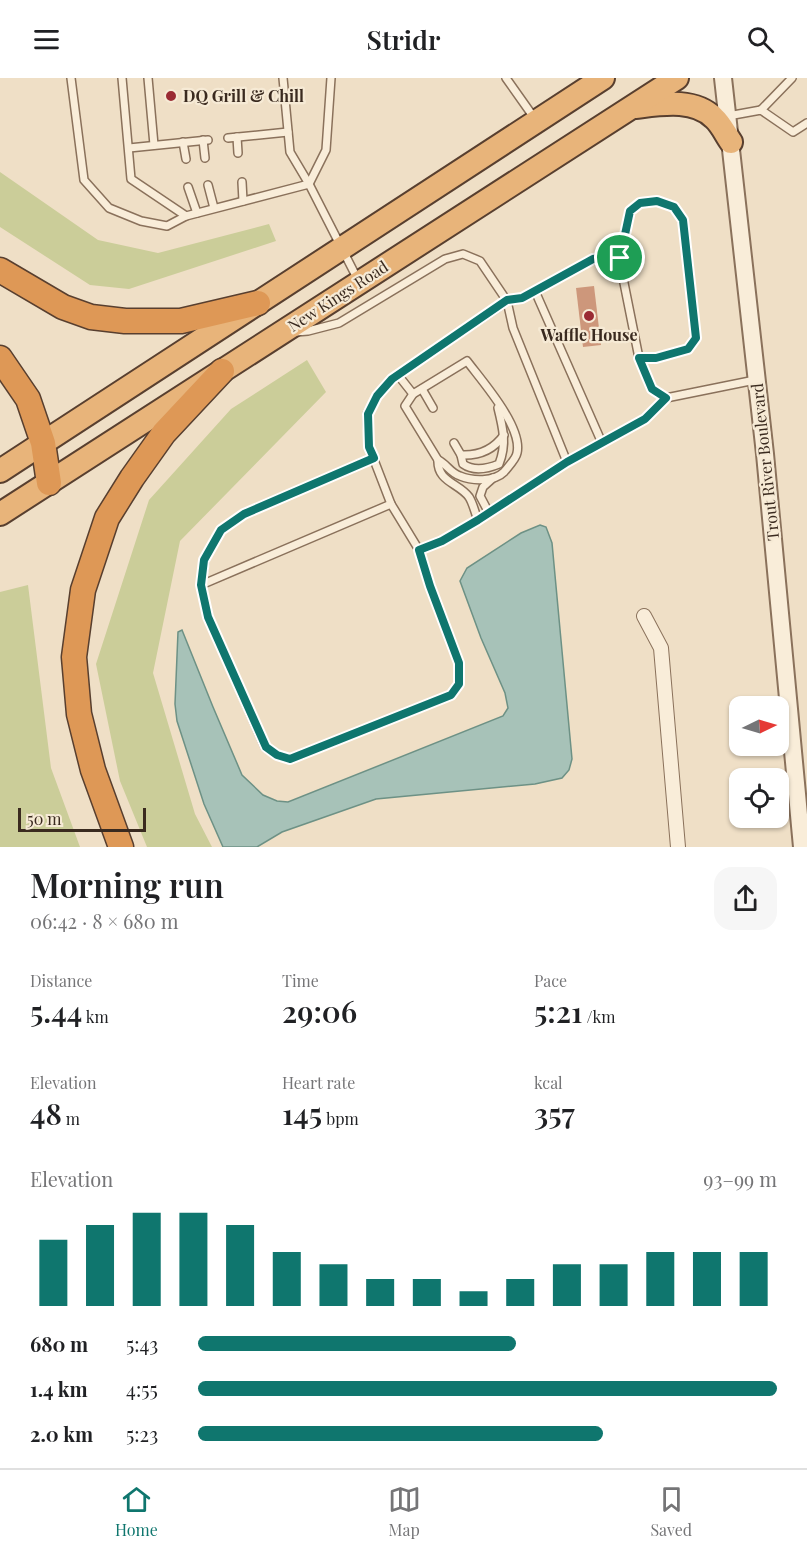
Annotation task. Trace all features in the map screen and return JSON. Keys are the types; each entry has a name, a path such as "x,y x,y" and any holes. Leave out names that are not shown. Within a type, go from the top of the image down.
{"highway":[{"path":"0,471 603,78"},
{"name":"New Kings Road","path":"0,514 677,78"},
{"path":"631,108 670,104 694,106 714,118 730,142"},
{"path":"0,270 63,307 91,317 126,321 181,321 258,303"},
{"path":"0,358 28,399 43,443 49,483"},
{"path":"121,847 93,770 79,714 74,657 82,590 107,518 132,478 164,433 222,371"}],"street":[{"name":"Trout River Boulevard","path":"723,78 757,380 802,847"},
{"path":"644,616 661,648 678,847"}],"lane":[{"path":"71,78 84,180 109,208 141,221 167,226 186,216 309,184 326,150 331,78"},
{"path":"122,78 132,179 186,216"},
{"path":"148,78 154,145"},
{"path":"283,78 290,153 309,184 359,282"},
{"path":"506,78 536,121"},
{"path":"728,116 761,110 792,78"},
{"path":"761,110 793,132 807,123"},
{"path":"228,138 288,132"},
{"path":"237,138 238,153"},
{"path":"129,148 205,140 205,158"},
{"path":"183,142 186,159"},
{"path":"242,182 243,201"},
{"path":"208,185 214,208"},
{"path":"188,186 197,213"},
{"path":"639,358 656,358 688,349 696,338 683,220 674,207 657,201 640,203 630,211 620,258 639,358 652,389 666,398"},
{"path":"281,333 308,331 339,323 445,258 463,254 480,261 507,300 513,328 567,462"},
{"path":"374,458 244,514 221,530 204,560 201,585 208,617 266,747 277,755 290,759 451,695 459,684 459,663 419,550 391,504 374,458 369,447 368,414 377,396 398,375 507,300 522,298 593,259 620,258"},
{"path":"535,291 602,443"},
{"path":"478,520 469,497 448,482 438,467 438,460 405,406 413,394 467,361 496,400 511,424 517,440 517,454 502,473 483,487 480,496 489,513"},
{"path":"398,375 413,394"},
{"path":"419,550 442,541 567,462 645,419 666,398 757,380"},
{"path":"422,389 433,408"},
{"path":"454,443 463,464 469,469 488,468 499,464 504,452 504,435 496,400"},
{"path":"461,455 484,452 497,445 504,435"},
{"path":"438,460 445,463 458,476 477,480 493,478"},
{"path":"201,585 391,504"}],"green space":[{"path":"0,172 98,240 158,253 269,224 276,241 129,289 90,285 0,227"},
{"path":"307,360 326,392 180,541 153,673 195,814 212,847 147,847 120,781 96,664 149,500 231,409"},
{"path":"28,585 51,768 80,847 0,847 0,592"}],"shaded area":[{"path":"540,525 546,527 552,543 572,759 569,770 562,778 535,784 376,799 282,832 257,847 223,847 204,804 177,721 175,704 178,632 182,630 242,775 263,795 277,801 288,802 503,716 508,708 505,693 460,581 467,568 521,533"}],"building":[{"name":"Waffle House","path":"594,286 601,345 583,347 576,288"}],"place":[{"name":"DQ Grill & Chill","path":"171,96"},
{"name":"Waffle House","path":"589,316"}],"route":[{"path":"657,201 674,207 683,220 696,338 688,349 656,358 639,358 652,389 666,398 645,419 567,462 442,541 419,550 459,663 459,684 451,695 290,759 277,755 266,747 208,617 201,585 204,560 221,530 244,514 374,458 369,447 368,414 377,396 392,379 507,300 522,298 593,259 620,258 630,211 640,203 657,201"}]}
